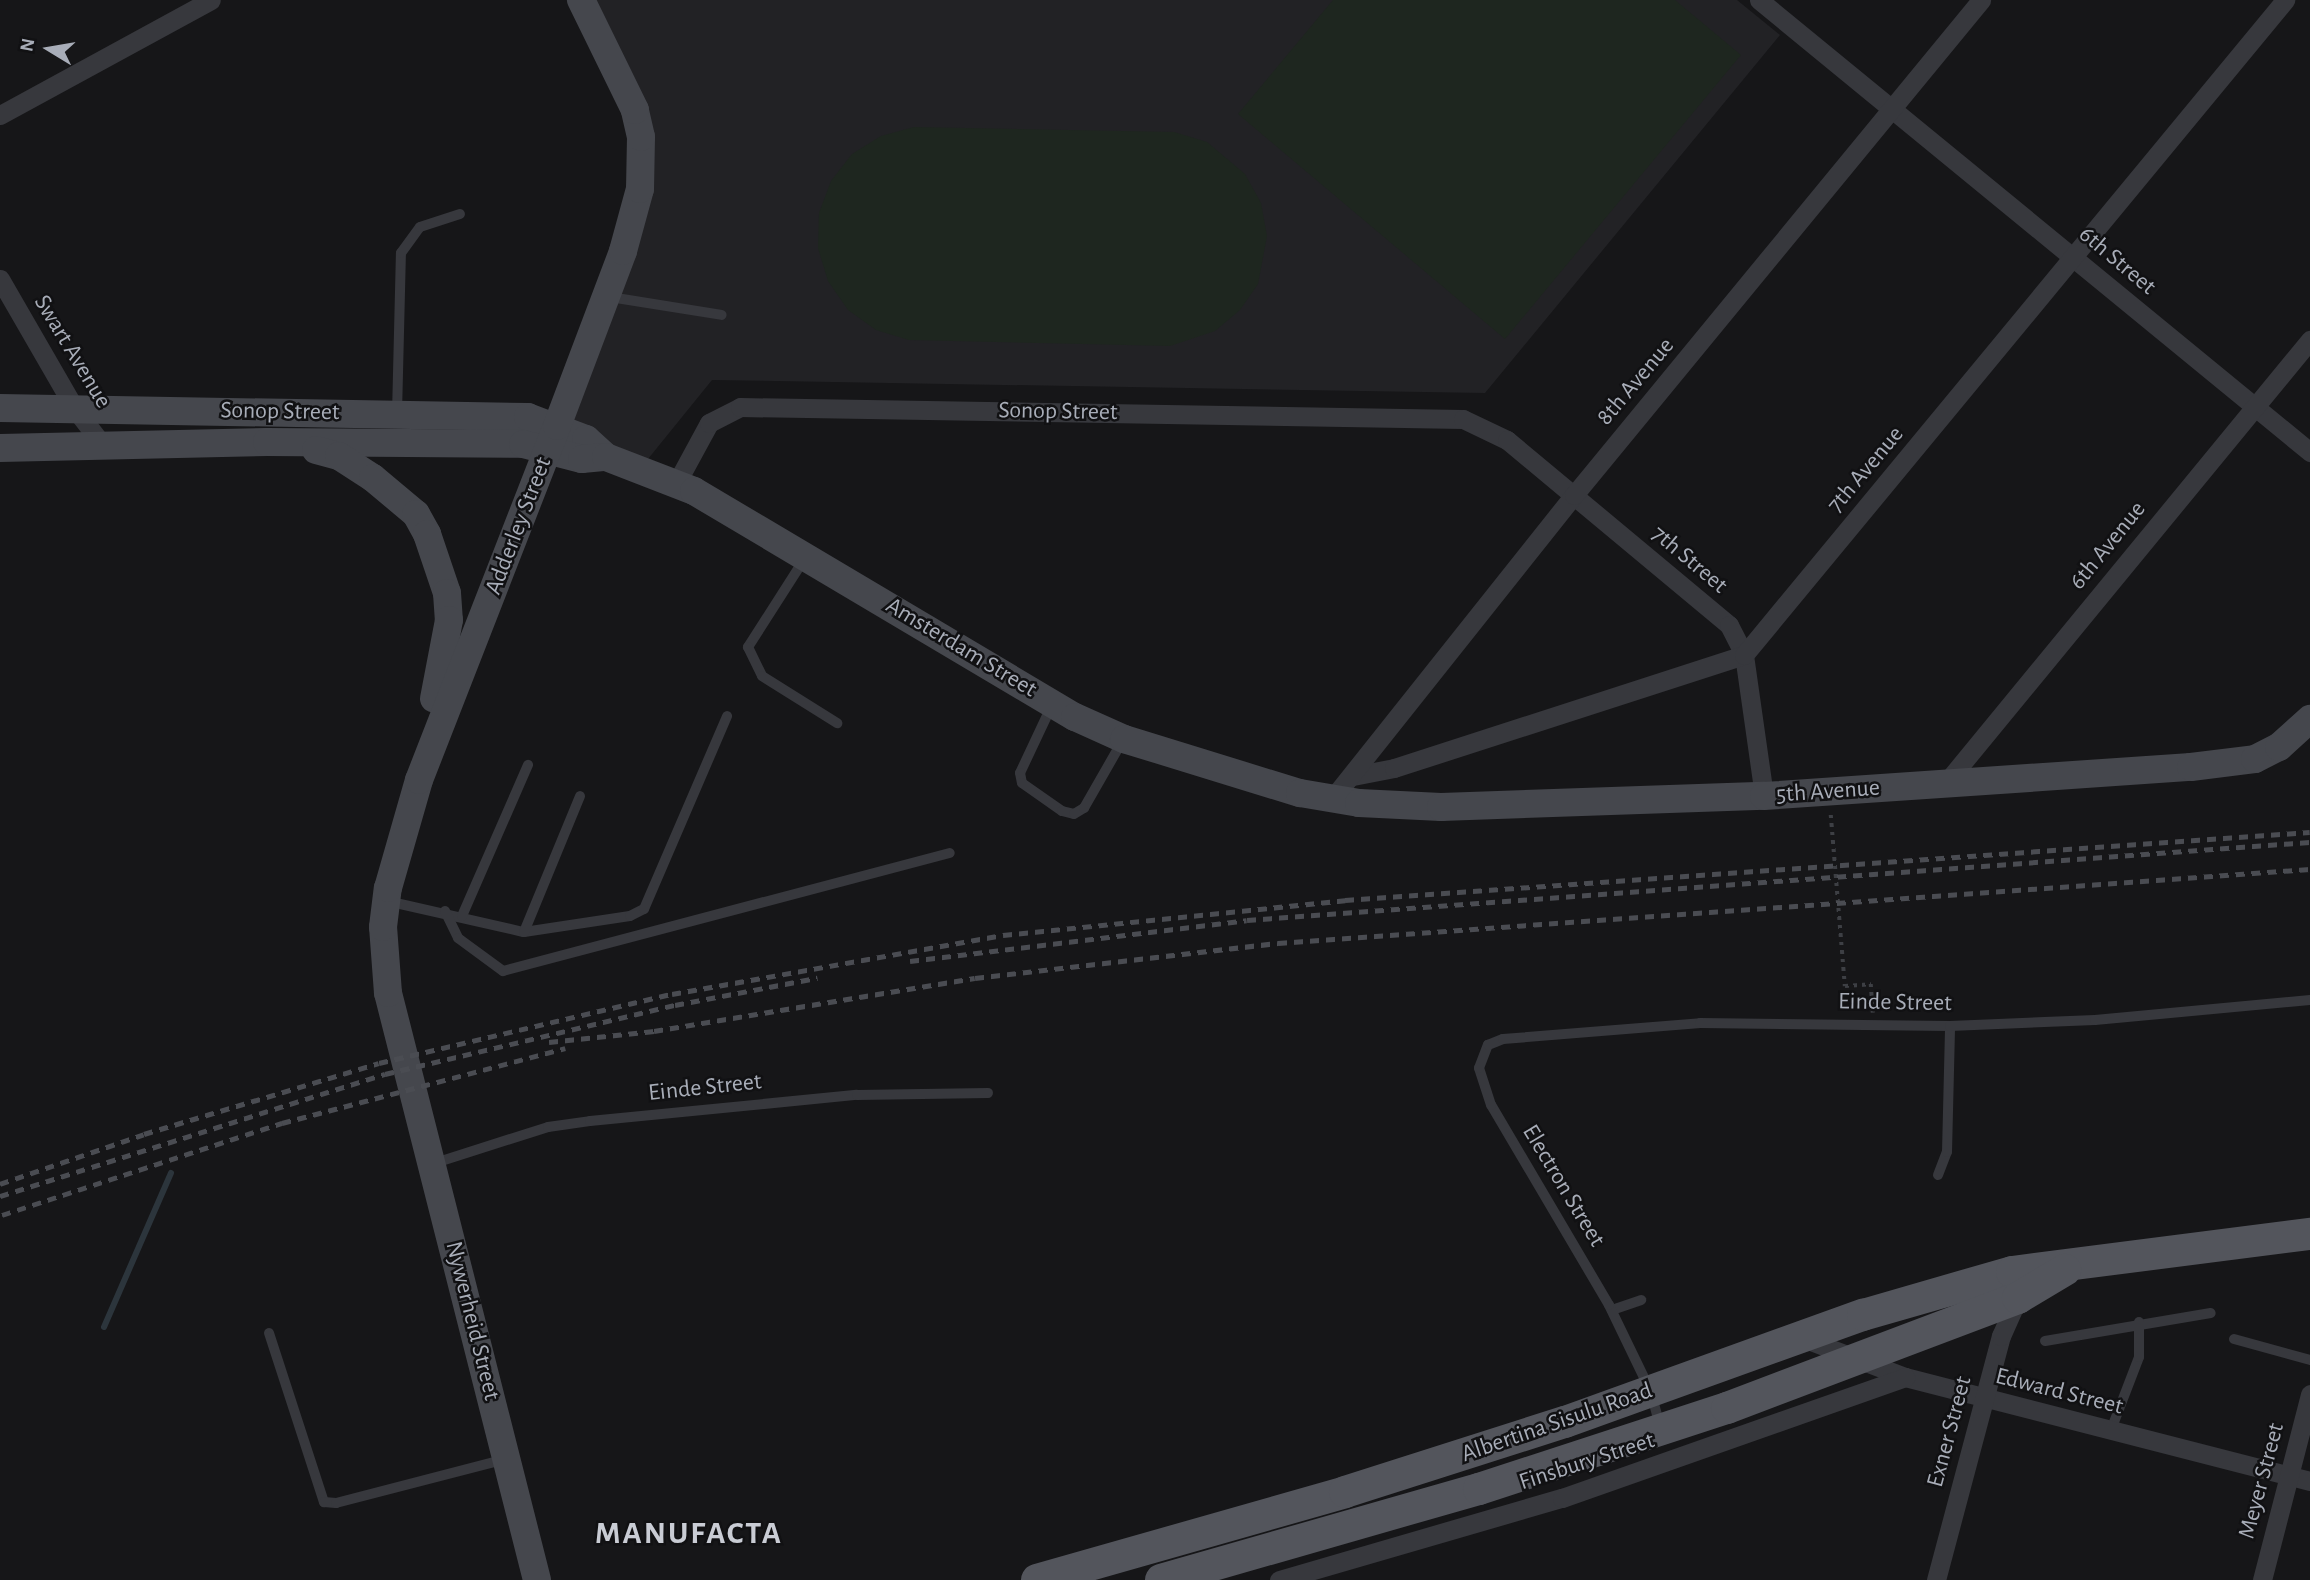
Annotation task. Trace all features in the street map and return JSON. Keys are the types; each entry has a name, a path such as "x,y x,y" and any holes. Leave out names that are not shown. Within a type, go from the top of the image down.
{"main road":[{"name":"Albertina Sisulu Road","path":"1037,1580 1196,1532 1345,1492 1651,1392 1800,1337 2012,1272 2310,1234"},
{"name":"Albertina Sisulu Road","path":"1161,1580 1209,1573 1661,1430 1857,1361 2018,1298 2077,1263"}],"street":[{"path":"0,115 211,0"},
{"name":"Adderley Street","path":"407,1062 385,968 387,895 419,780 553,438 606,297 637,201 641,137 625,87 581,0"},
{"name":"6th Street","path":"1759,0 2310,452"},
{"name":"8th Avenue","path":"1332,799 1353,776 1574,495 1981,0"},
{"name":"7th Avenue","path":"1744,654 2285,0"},
{"name":"Swart Avenue","path":"0,279 75,409 105,448"},
{"name":"6th Avenue","path":"1945,784 2310,340"},
{"name":"Sonop Street","path":"677,482 709,423 740,407 1454,417 1479,424"},
{"name":"Sonop Street","path":"0,408 528,417 553,438"},
{"name":"7th Street","path":"1479,424 1507,440 1729,625 1744,654 1764,796"},
{"name":"Sonop Street","path":"0,448 105,448 267,442 523,444 553,438"},
{"name":"Amsterdam Street","path":"553,438 582,459 606,457 677,482 1053,703 1124,739 1198,766 1332,799"},
{"path":"267,442 338,456 393,494 416,514 427,534 447,593 444,663 403,803 387,895"},
{"path":"1353,776 1394,768 1744,654"},
{"name":"5th Avenue","path":"1332,799 1441,807 1764,796 2239,762 2279,747 2310,719"},
{"name":"Nywerheid Street","path":"407,1062 537,1580"},
{"name":"Exner Street","path":"1936,1580 2001,1336 2018,1298"},
{"name":"Edward Street","path":"1800,1337 1857,1361 1905,1377 2310,1481"},
{"name":"Finsbury Street","path":"1279,1580 1562,1498 1905,1377"},
{"name":"Meyer Street","path":"2262,1580 2310,1394"},
{"path":"1196,1532 1209,1573"}],"lane":[{"path":"397,414 401,253 420,227 460,214"},
{"path":"606,297 646,299 722,315"},
{"path":"806,556 748,647 762,676 837,723"},
{"path":"1053,703 1020,773 1022,783 1062,811 1074,814 1084,808 1124,739"},
{"path":"387,895 524,933 630,916 644,909 727,716"},
{"path":"462,916 528,765"},
{"path":"524,933 580,796"},
{"path":"445,911 458,938 503,971 950,853"},
{"name":"Einde Street","path":"1484,1052 1503,1040 1700,1023 1874,1022 1950,1026 2095,1020 2310,1000"},
{"path":"1938,1175 1947,1152 1950,1026"},
{"name":"Electron Street","path":"1484,1052 1479,1068 1491,1105 1612,1310 1651,1392 1661,1430"},
{"name":"Einde Street","path":"432,1164 548,1128 590,1121 857,1095 988,1093"},
{"path":"1612,1310 1641,1300"},
{"path":"2045,1341 2139,1322 2211,1313"},
{"path":"2111,1430 2139,1357 2139,1322"},
{"path":"269,1333 324,1502 506,1459"},
{"path":"2234,1339 2310,1360"}],"path":[{"path":"1831,813 1844,986 1871,984 1874,1022"}],"shaded area":[{"path":"589,0 1737,0 1780,35 1485,393 712,380 648,459 564,436 651,185"},
{"path":"1333,0 1675,0 1741,55 1505,339 1238,114"},
{"path":"914,127 1174,132 1207,142 1245,174 1261,203 1267,236 1258,284 1240,310 1215,331 1170,346 909,340 876,330 848,310 828,281 818,248 819,213 831,181 852,154 881,136"}],"waterway":[{"path":"104,1327 171,1173"}],"railway":[{"path":"0,1184 144,1134 379,1063 672,994 1003,935 1345,900 2310,832"},
{"path":"910,961 1247,920 2310,842"},
{"path":"549,1042 654,1031 975,978 1278,943 2310,869"},
{"path":"0,1196 385,1074 675,1005 817,978"},
{"path":"2,1215 282,1123 565,1048"}],"district":[{"name":"MANUFACTA","path":"689,1533"}]}
